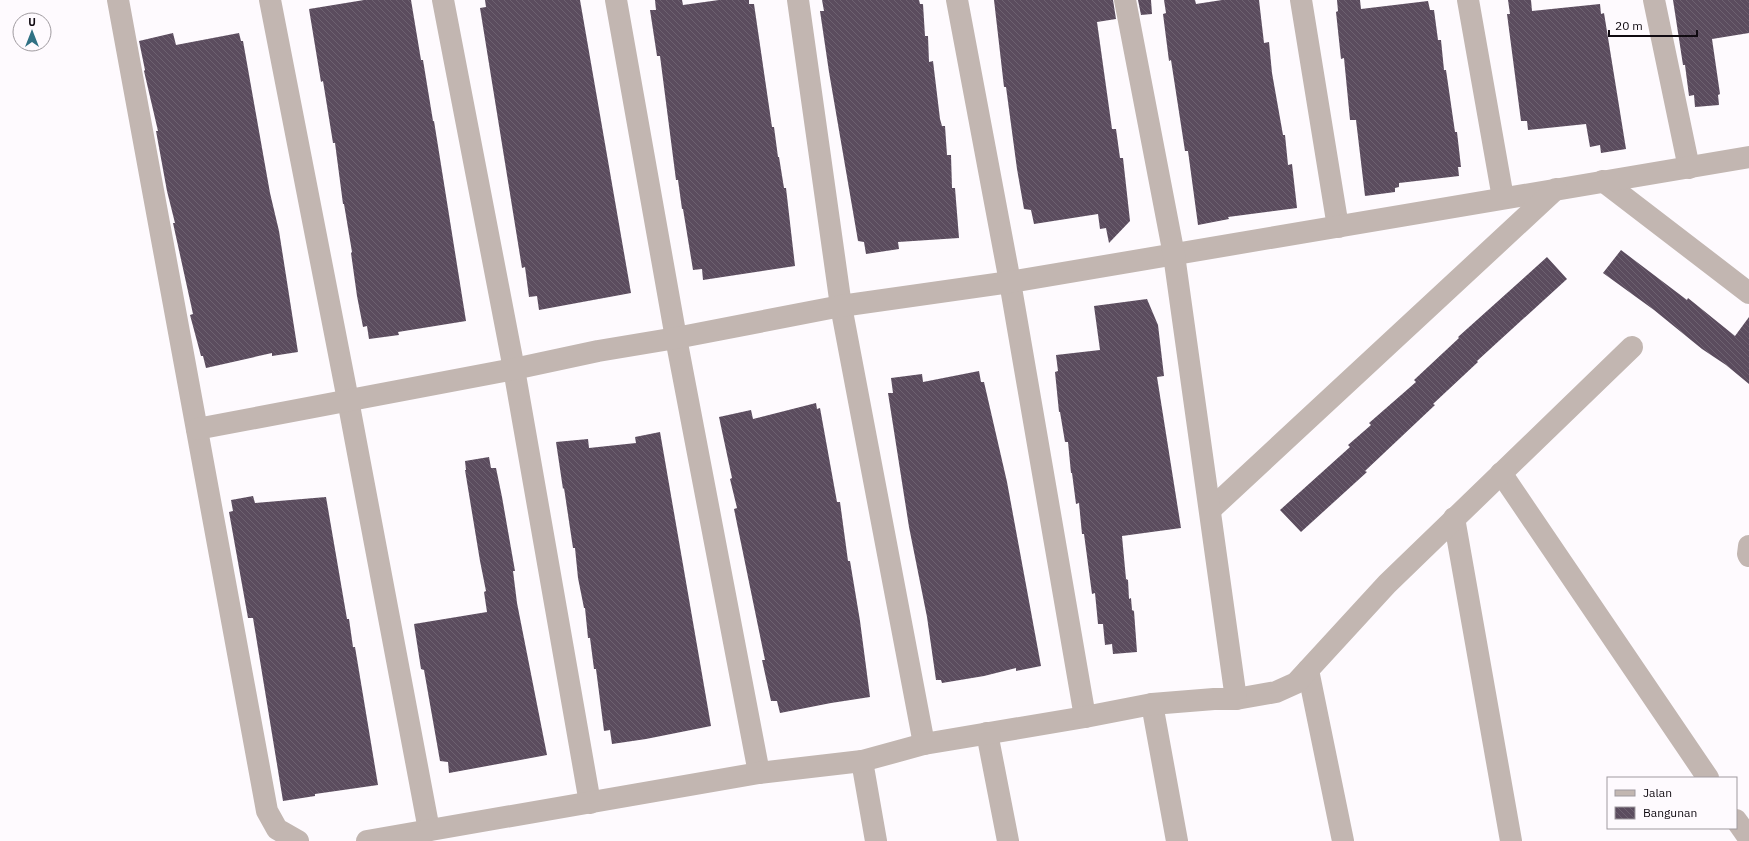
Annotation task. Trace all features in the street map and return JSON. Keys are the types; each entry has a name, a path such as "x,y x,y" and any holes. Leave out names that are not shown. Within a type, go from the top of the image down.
{"street":[{"path":"118,0 267,811 276,829 298,841"},
{"path":"270,0 348,400 429,830"},
{"path":"443,0 514,369 590,803"},
{"path":"616,0 676,338 759,773"},
{"path":"798,0 841,306 924,744"},
{"path":"957,0 1010,282 1085,717"},
{"path":"1125,0 1174,255 1236,699"},
{"path":"1301,0 1338,227"},
{"path":"1468,0 1503,198"},
{"path":"1654,0 1688,168"},
{"path":"197,429 514,369 598,351 676,338 841,306 1010,282 1174,255 1556,189 1688,168 1749,156"},
{"path":"1604,181 1749,293"},
{"path":"1210,510 1556,189"},
{"path":"367,841 759,773 862,761 924,744 1085,717 1152,704 1214,699 1236,699 1276,692 1296,683 1387,584 1632,347"},
{"path":"1501,473 1707,777"},
{"path":"1454,518 1511,841"},
{"path":"1749,546 1749,556"},
{"path":"1308,670 1342,841"},
{"path":"1152,704 1177,841"},
{"path":"987,733 1008,841"},
{"path":"862,761 876,841"},
{"path":"1737,823 1743,838"}],"building":[{"path":"364,0 411,0 421,60 423,60 434,121 466,321 398,332 399,335 369,339 367,326 363,327 357,296 352,252 343,204 335,143 333,143 323,81 321,82 309,9"},
{"path":"485,0 580,0 631,293 539,310 537,296 529,297 525,267 522,268 480,8 486,7"},
{"path":"655,0 682,0 683,5 719,0 749,0 749,4 754,4 772,127 774,127 784,188 786,188 795,266 703,280 702,269 693,270 678,180 676,180 660,56 657,56 650,10 656,10"},
{"path":"822,0 919,0 920,4 923,4 925,36 928,36 929,62 933,61 940,119 942,126 945,126 947,155 951,155 952,188 955,188 959,238 898,242 899,249 866,254 864,242 858,241 829,72 820,11 824,11"},
{"path":"994,0 1113,0 1116,19 1097,22 1112,129 1116,129 1120,158 1123,158 1130,221 1109,243 1106,228 1100,229 1098,214 1034,224 1031,210 1024,209 1006,87 1004,87"},
{"path":"1138,0 1151,0 1152,14 1141,15"},
{"path":"1164,0 1195,0 1196,4 1222,0 1259,0 1264,43 1269,42 1272,73 1283,135 1285,135 1288,165 1292,164 1297,208 1228,217 1229,219 1198,225 1188,151 1185,151 1171,60 1169,61 1163,14 1166,13"},
{"path":"1337,0 1360,0 1361,9 1428,1 1430,10 1434,10 1438,40 1441,40 1444,70 1446,70 1455,132 1457,132 1461,167 1458,167 1459,176 1399,183 1399,187 1395,188 1395,192 1365,196 1356,120 1350,120 1344,58 1341,59 1336,12 1338,11"},
{"path":"1508,0 1531,0 1532,11 1600,4 1601,14 1604,13 1626,149 1601,153 1600,145 1590,147 1586,124 1528,130 1527,121 1521,121 1507,14 1510,14"},
{"path":"1673,0 1749,0 1749,33 1712,39 1720,94 1718,95 1719,105 1695,107 1694,95 1689,96"},
{"path":"173,33 176,45 239,33 241,41 243,41 270,193 279,231 298,352 272,356 272,353 206,368 203,356 201,356 190,315 193,314 173,223 175,223 167,191 156,131 158,131 144,71 139,41"},
{"path":"1621,250 1687,300 1688,298 1735,336 1749,317 1749,384 1726,365 1702,349 1654,310 1603,273"},
{"path":"1547,257 1567,279 1477,361 1478,362 1433,404 1435,405 1365,471 1367,472 1301,532 1280,510 1350,447 1348,445 1371,425 1369,423 1416,382 1414,380 1459,338 1458,337"},
{"path":"1147,299 1158,325 1164,376 1157,377 1181,528 1122,536 1129,599 1131,598 1132,610 1134,611 1137,652 1113,654 1112,644 1105,645 1103,624 1098,624 1095,593 1092,594 1084,534 1082,534 1079,503 1076,504 1071,473 1068,442 1065,442 1059,412 1055,372 1058,371 1056,355 1100,350 1094,306"},
{"path":"979,371 981,382 984,382 1007,482 1041,666 1016,671 1016,668 984,676 942,683 941,680 936,680 927,617 909,527 888,393 893,393 891,378 922,374 923,382"},
{"path":"816,403 817,409 820,408 837,502 840,502 848,561 850,561 860,621 870,697 780,713 777,701 771,701 762,660 765,660 734,509 737,508 730,479 732,478 719,417 751,410 753,419"},
{"path":"660,432 711,726 612,744 610,730 604,731 596,669 594,669 590,638 588,638 585,608 578,578 575,548 573,548 556,442 588,439 589,448 636,443 635,437"},
{"path":"489,457 491,468 496,468 502,497 515,571 513,571 517,603 547,755 449,773 448,762 440,761 424,670 421,669 414,624 487,612 484,592 486,591 465,470 465,461"},
{"path":"253,496 255,503 326,497 347,619 349,619 353,647 355,647 378,785 315,794 315,796 283,801 253,618 248,618 229,512 233,511 231,500"}]}
